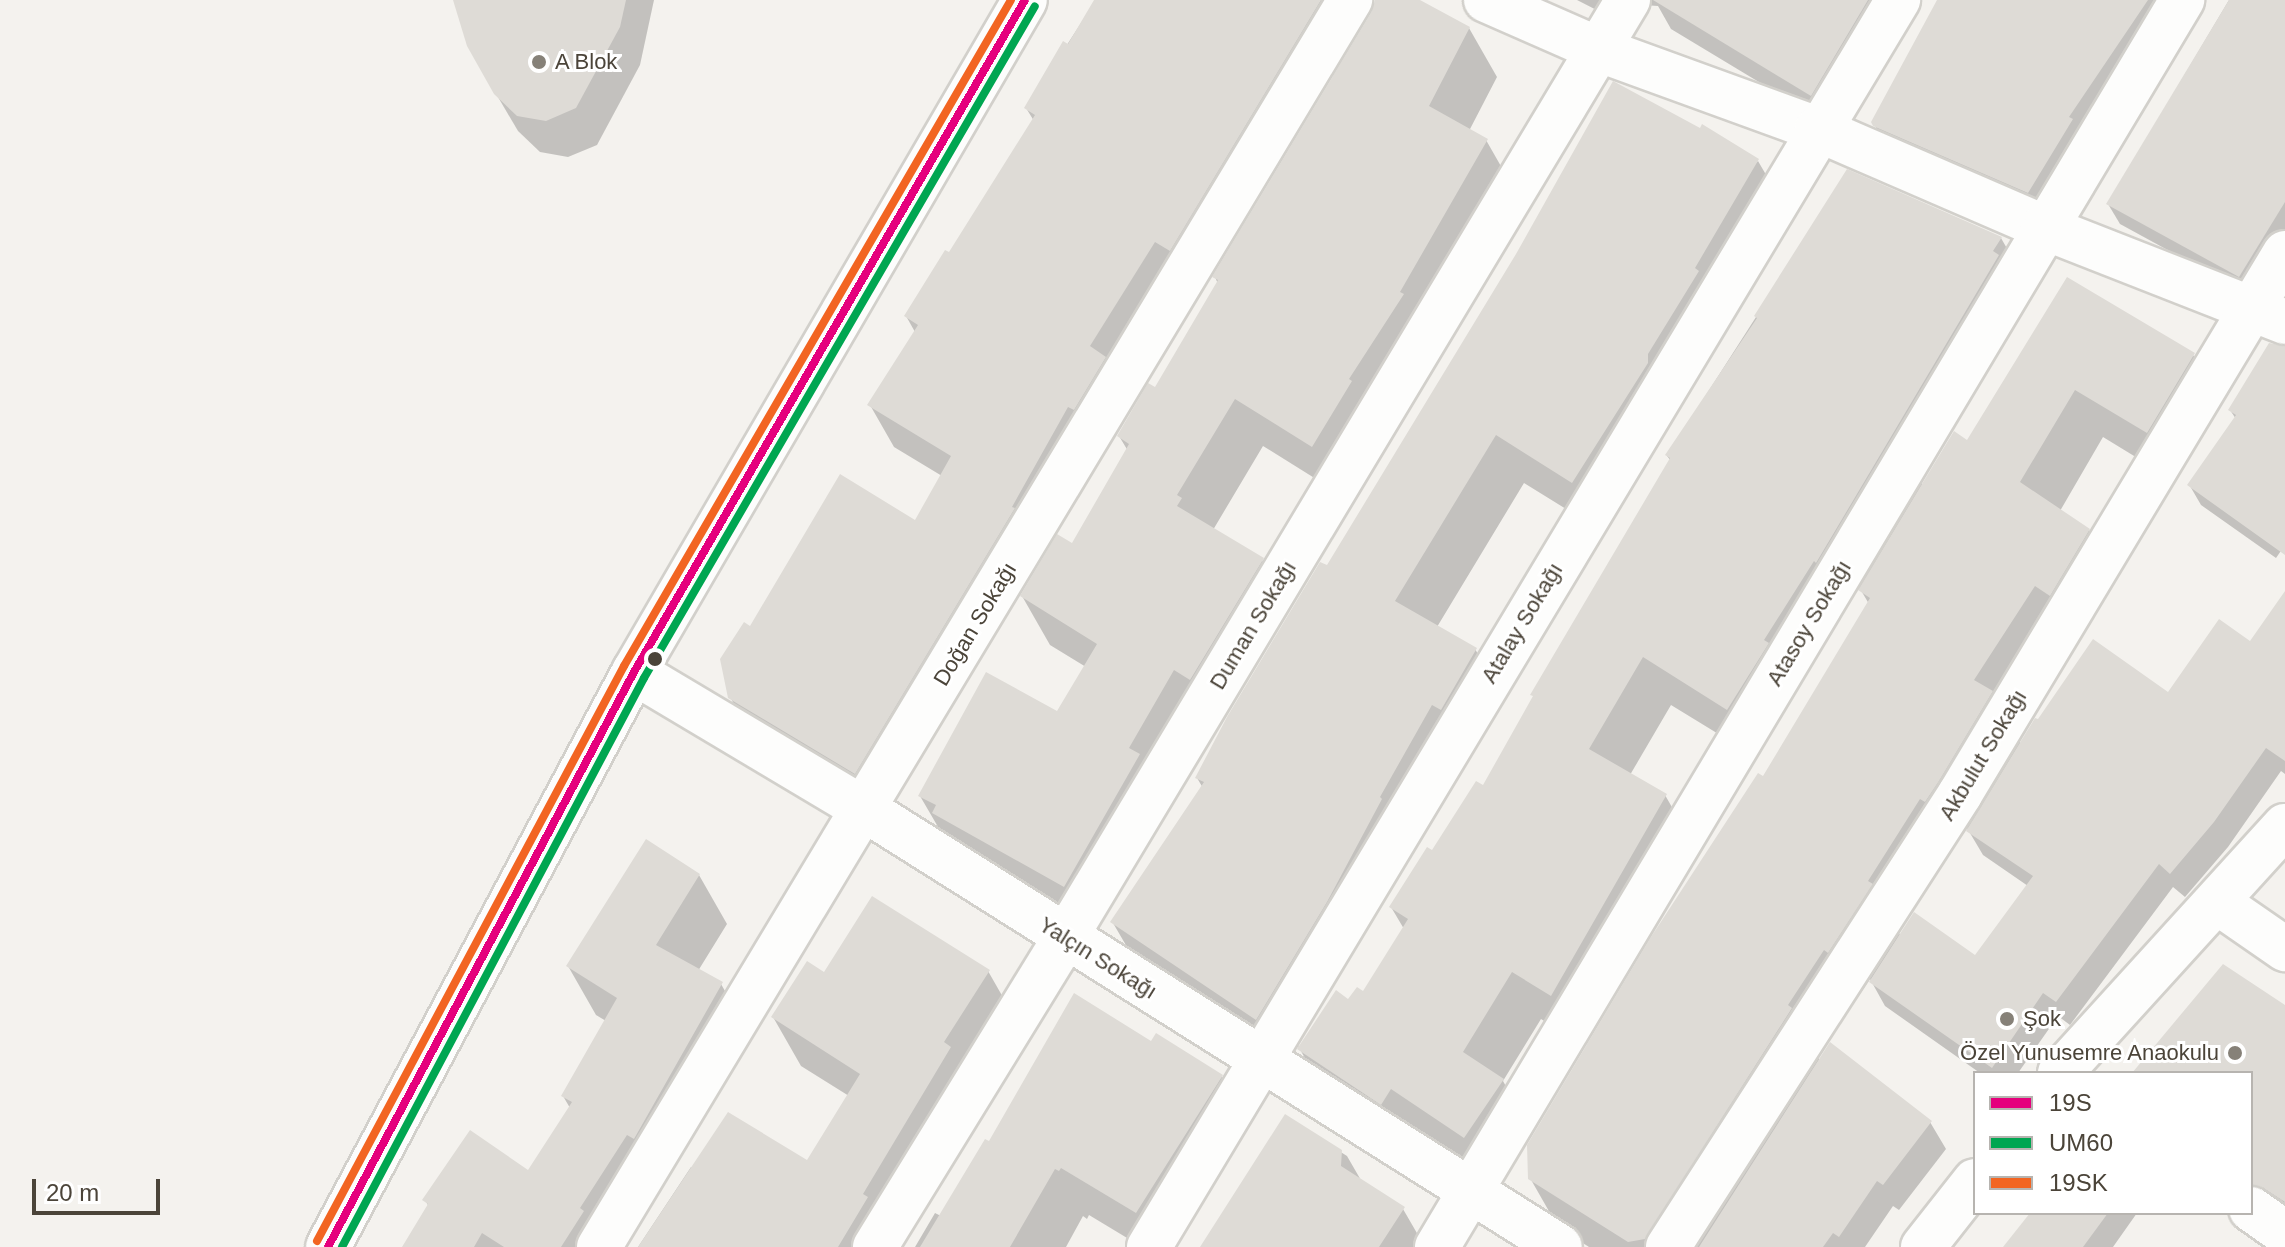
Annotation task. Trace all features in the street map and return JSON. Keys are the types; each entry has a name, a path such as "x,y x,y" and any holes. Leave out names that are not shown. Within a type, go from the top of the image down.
{"street":[{"path":"328,1247 634,672 1025,0"},
{"name":"Doğan Sokağı","path":"599,1247 1350,0"},
{"path":"1486,0 1600,50 1817,129 2043,227 2268,316"},
{"name":"Duman Sokağı","path":"875,1247 1065,938 1628,0"},
{"name":"Atalay Sokağı","path":"1149,1247 1817,129 1898,0"},
{"name":"Atasoy Sokağı","path":"1437,1247 2043,227 2182,0"},
{"name":"Akbulut Sokağı","path":"1668,1247 2268,316 2285,253"},
{"name":"Yalçın Sokağı","path":"634,672 864,809 1560,1247"},
{"path":"2062,1071 2285,826"},
{"path":"2217,902 2285,949"},
{"path":"1923,1247 1973,1184"},
{"path":"2253,1210 2285,1233"}],"building":[{"name":"A Blok","path":"453,0 626,0 620,27 576,108 546,121 517,116 494,94 467,46"},
{"path":"1094,0 1321,0 1170,251 1155,242 1090,346 1106,357 1074,410 1068,407 1012,507 1015,508 855,774 728,698 720,659 744,622 750,626 840,474 915,520 951,456 867,405 918,325 904,316 945,250 949,252 1035,115 1024,108 1063,41 1068,44"},
{"path":"1375,0 1420,0 1470,27 1429,106 1488,139 1400,292 1404,294 1349,379 1352,381 1312,447 1235,399 1177,495 1182,498 1177,506 1264,558 1190,680 1174,670 1129,748 1140,754 1064,887 932,813 936,805 918,796 986,672 1057,711 1097,644 1020,596 1057,534 1072,543 1129,444 1117,436 1148,383 1155,387 1218,280 1212,277 1371,13"},
{"path":"1653,0 1868,0 1811,96"},
{"path":"1937,0 2148,0 2069,117 2073,119 2028,193 1873,126 1871,122"},
{"path":"2229,0 2285,0 2285,202 2239,277 2106,204"},
{"path":"1613,81 1700,128 1702,124 1759,159 1695,268 1699,271 1648,354 1648,363 1572,483 1496,435 1395,601 1477,648 1441,710 1432,705 1380,797 1382,799 1327,902 1256,1020 1110,922 1204,782 1195,778 1227,717 1320,562 1327,565 1516,254"},
{"path":"1847,169 2002,237 1993,251 1999,255 1816,563 1814,561 1764,640 1769,643 1727,710 1643,657 1589,749 1667,794 1551,996 1512,972 1463,1052 1504,1079 1464,1138 1391,1089 1381,1105 1297,1049 1336,990 1348,999 1357,987 1363,991 1408,919 1389,907 1427,847 1432,850 1476,781 1483,785 1533,696 1530,695 1670,458 1665,455 1757,318 1754,316"},
{"path":"2067,277 2195,353 2147,433 2075,390 2020,482 2090,529 2050,596 2035,586 1974,680 1993,691 1939,781 1925,802 1920,799 1868,881 1873,884 1828,953 1824,950 1788,1005 1792,1008 1645,1239 1628,1242 1528,1179 1527,1145 1651,937 1758,773 1763,776 1870,598 1858,590 1954,431 1967,440"},
{"path":"2269,343 2285,346 2285,555 2187,485 2236,415 2228,410"},
{"path":"2285,591 2285,761 2266,748 2214,822 2170,874 2159,864 2056,1002 2043,993 1992,1068 1869,982 1914,912 1975,955 2033,876 1966,831 2035,718 2038,719 2093,639 2168,692 2219,619 2250,641"},
{"path":"646,839 700,874 656,945 723,982 634,1139 627,1135 580,1208 584,1211 561,1247 504,1247 482,1233 474,1247 402,1247 428,1204 422,1200 470,1130 528,1170 572,1102 561,1096 617,998 566,966"},
{"path":"872,896 990,970 944,1042 951,1047 863,1194 868,1197 838,1247 638,1247 728,1112 807,1160 860,1074 771,1017 807,961 824,972"},
{"name":"Özel Yunusemre Anaokulu","path":"2223,964 2285,1005 2285,1202 2253,1185 2253,1071 2134,1071"},
{"path":"1074,993 1151,1041 1156,1033 1223,1075 1136,1213 1061,1168 1059,1171 1055,1169 1010,1247 920,1247 985,1139 989,1141"},
{"path":"1830,1042 1932,1121 1883,1185 1877,1181 1839,1237 1833,1233 1823,1247 1699,1247"},
{"path":"1285,1114 1342,1150 1341,1166 1405,1207 1379,1247 1200,1247"},
{"path":"2028,1215 2107,1215 2083,1247 2003,1247"}],"transit line":[{"name":"19SK","path":"317,1241 624,666 1011,0"},
{"name":"19S","path":"328,1247 634,672 1025,0"},
{"name":"UM60","path":"342,1247 644,678 1035,6"}],"place":[{"name":"A Blok","path":"539,62"},
{"name":"Şok","path":"2007,1019"},
{"name":"Özel Yunusemre Anaokulu","path":"2235,1053"}]}
